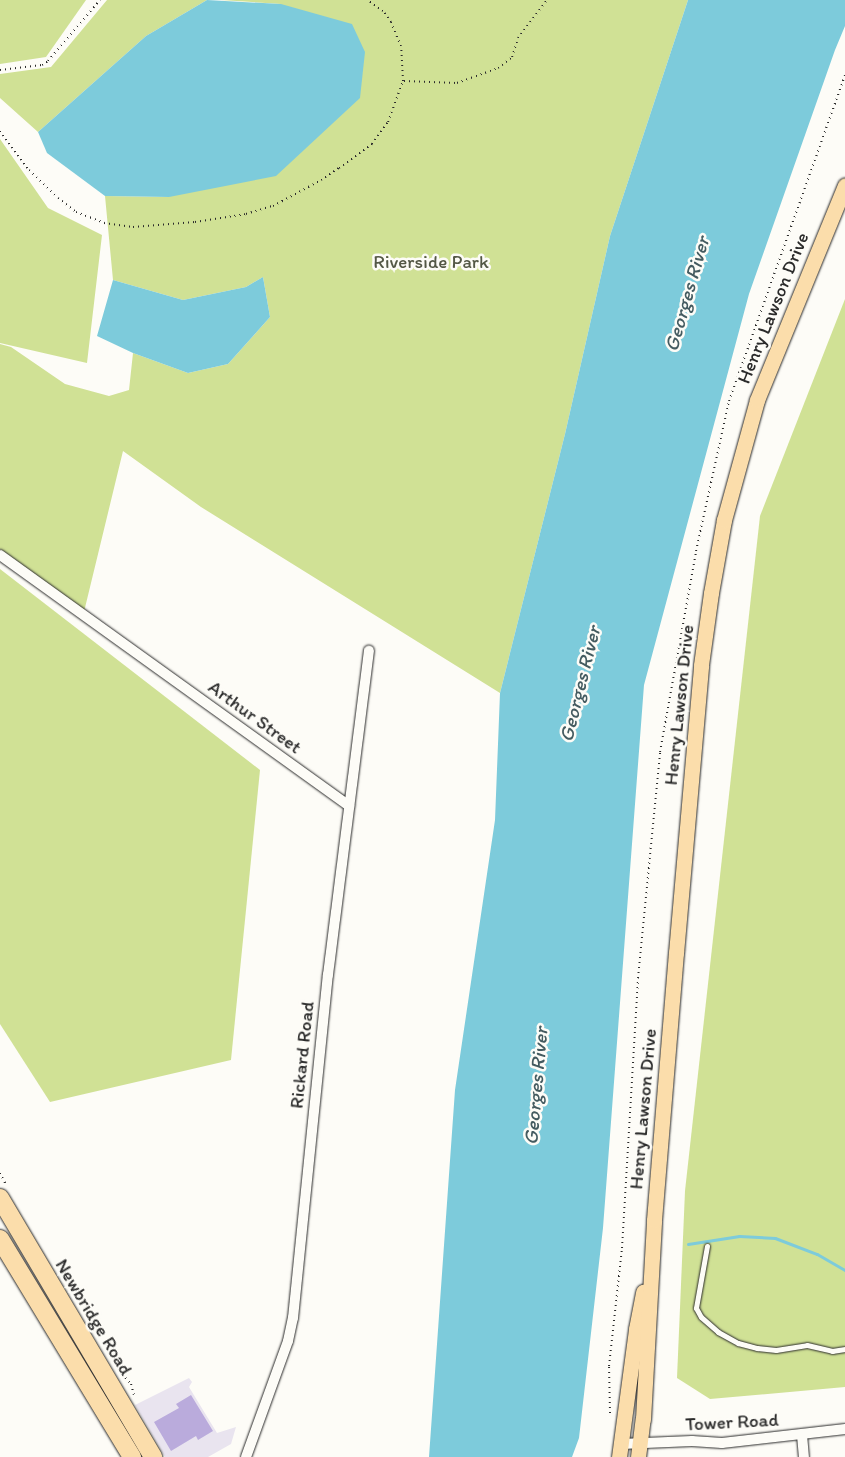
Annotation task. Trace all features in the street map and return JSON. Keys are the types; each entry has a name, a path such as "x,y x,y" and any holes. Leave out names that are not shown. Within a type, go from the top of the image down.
{"highway":[{"name":"Newbridge Road","path":"0,1198 153,1457"},
{"name":"Newbridge Road","path":"0,1239 132,1457"}],"main road":[{"name":"Henry Lawson Drive","path":"638,1450 649,1333 652,1252 701,665 724,520 757,400 845,185"},
{"name":"Henry Lawson Drive","path":"620,1451 636,1329 652,1252"}],"street":[{"name":"Arthur Street","path":"0,555 349,806"},
{"name":"Rickard Road","path":"246,1457 288,1341 293,1318 328,975 369,651"},
{"name":"Tower Road","path":"620,1451 638,1450 692,1440 722,1443 845,1429"},
{"path":"802,1435 804,1457"}],"lane":[{"path":"707,1246 696,1308 701,1317 718,1332 738,1343 757,1348 776,1350 807,1345 832,1350 845,1349"}],"path":[{"path":"0,70 42,65 48,61 100,0"},
{"path":"0,131 16,155 44,185 70,207 90,219 117,226 133,227 195,222 246,214 273,206 321,180 372,144 380,134 395,107 402,81 401,46 397,33 383,12 368,0"},
{"path":"402,81 457,83 498,68 512,57 518,38 546,0"}],"shaded area":[{"path":"189,1378 192,1382 189,1387 217,1433 236,1427 231,1444 208,1457 165,1457 135,1405"}],"green space":[{"path":"0,0 86,0 46,57 0,64"},
{"path":"107,0 207,0 146,36 38,132 0,98 0,74 51,67"},
{"name":"Riverside Park","path":"221,0 688,0 610,236 565,434 500,693 201,507 123,451 83,616 0,555 0,344 11,347 65,384 109,396 129,390 133,353 188,373 228,364 270,317 263,277 246,287 183,300 113,280 105,196 169,197 281,4"},
{"path":"0,139 48,208 102,235 87,363 0,343"},
{"path":"845,299 845,1387 710,1399 677,1378 685,1191 760,516"},
{"path":"0,569 260,770 231,1060 50,1102 0,1024"}],"water":[{"path":"207,0 281,4 352,24 365,52 360,98 276,176 169,197 105,196 47,153 38,132 146,36"},
{"name":"Georges River","path":"688,0 845,0 845,26 749,294 644,685 603,1228 579,1438 572,1457 429,1457 455,1090 495,820 500,693 565,434 610,236"},
{"path":"263,277 270,317 228,364 188,373 133,353 97,336 113,280 183,300 246,287"}],"building":[{"path":"191,1395 213,1431 198,1440 196,1436 171,1451 154,1422 179,1408 176,1404"}],"waterway":[{"path":"688,1244 739,1236 775,1238 817,1254 845,1270"}]}
